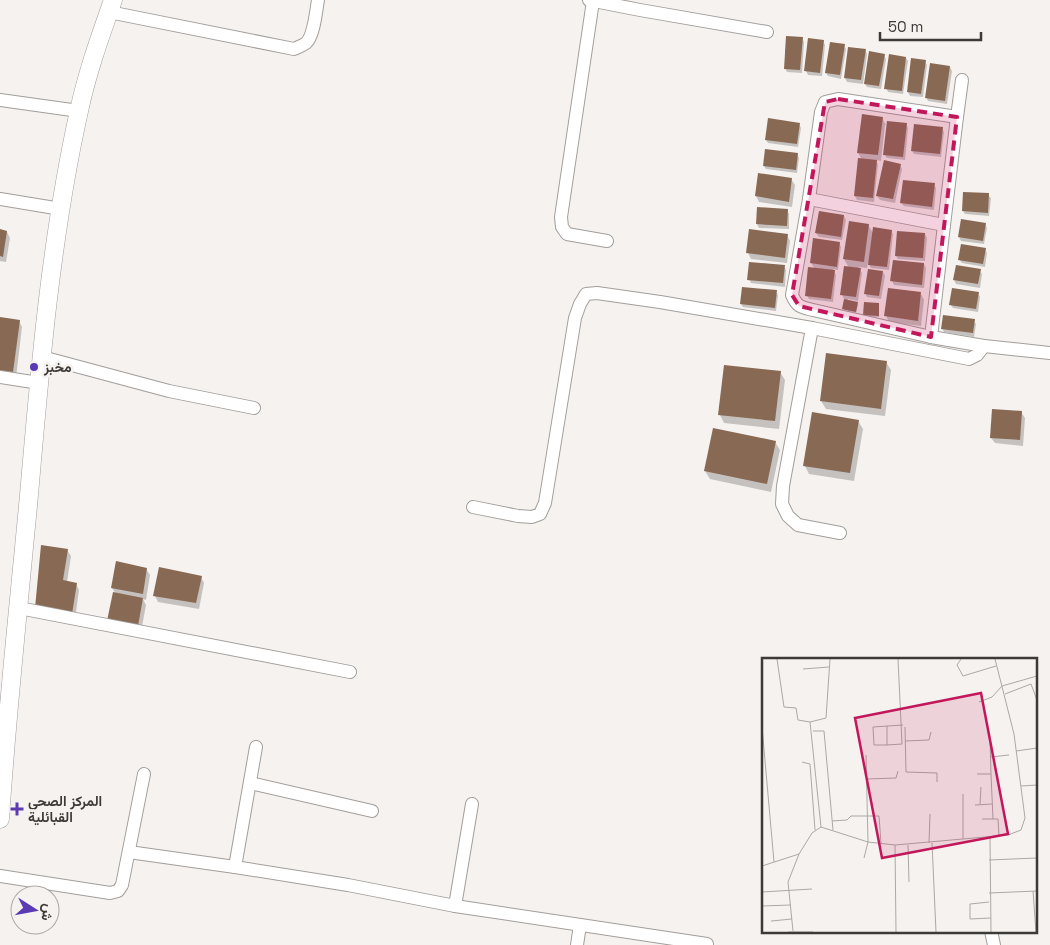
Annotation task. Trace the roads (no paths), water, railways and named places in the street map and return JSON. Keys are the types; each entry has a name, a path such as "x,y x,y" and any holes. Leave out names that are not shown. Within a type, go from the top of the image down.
{"main road":[{"path":"0,819 39,383 57,229 79,112 90,68 111,6"}],"street":[{"path":"111,6 294,49 308,42 312,32 318,0"},
{"path":"589,0 767,32"},
{"path":"593,1 561,217 562,227 567,234 608,241"},
{"path":"931,337 962,80"},
{"path":"957,117 838,99 824,102 792,294 795,303 813,310 931,337 984,346 1050,353"},
{"path":"0,100 79,112"},
{"path":"0,199 60,209"},
{"path":"809,199 944,225"},
{"path":"473,507 532,518 540,514 545,503 575,318 586,294 597,293 651,301 812,328 969,359 977,355 984,346"},
{"path":"812,328 783,486 782,504 788,516 798,525 840,533"},
{"path":"42,357 169,391 254,408"},
{"path":"0,378 39,383"},
{"path":"18,608 350,672"},
{"path":"235,867 256,746"},
{"path":"0,876 110,892 118,891 122,884 144,774"},
{"path":"250,783 372,811"},
{"path":"455,906 472,804"},
{"path":"129,852 348,885 455,906 707,944"},
{"path":"577,945 580,925"},
{"path":"991,932 994,945"}],"place":[{"name":"مخبز","path":"34,367"},
{"name":"المركز الصحي القبائلية","path":"17,809"}]}
